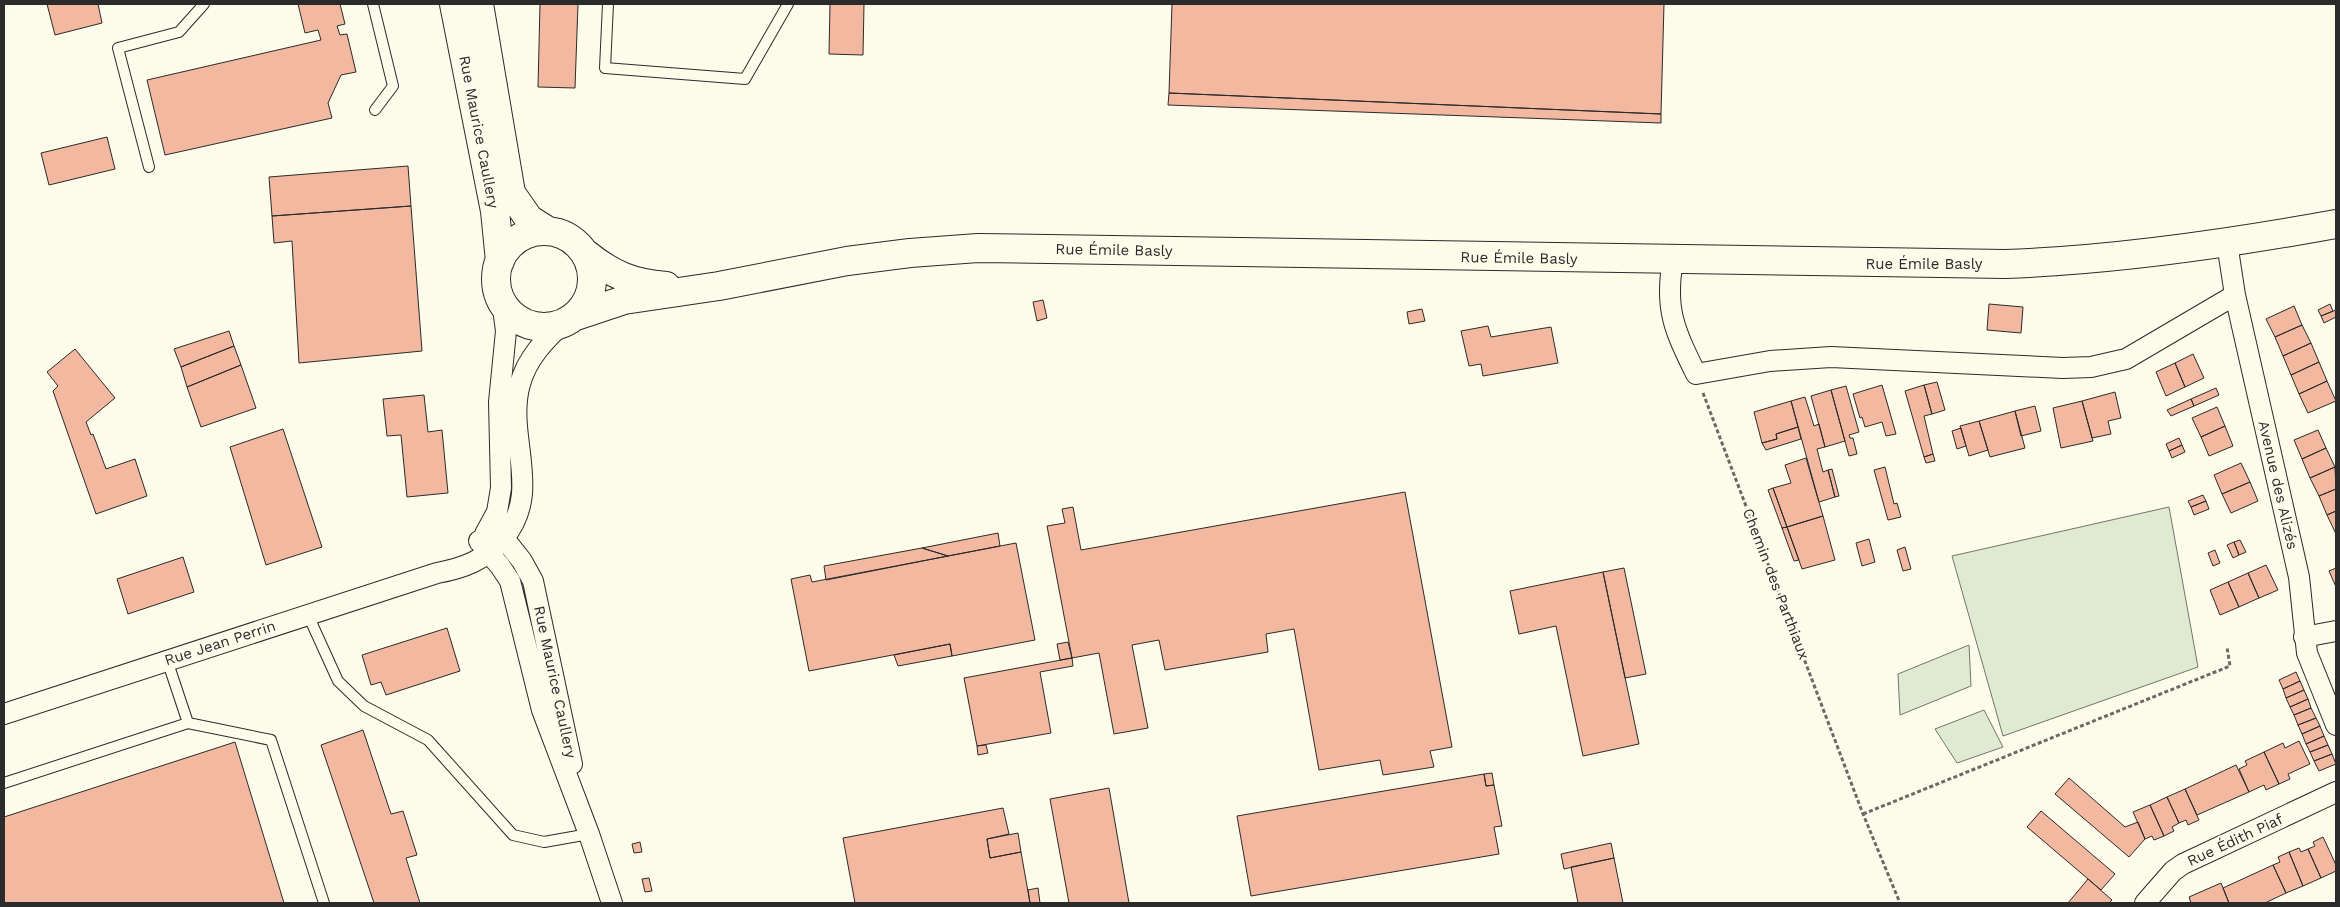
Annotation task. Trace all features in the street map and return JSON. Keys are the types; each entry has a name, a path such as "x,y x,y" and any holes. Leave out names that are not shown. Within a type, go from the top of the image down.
{"street":[{"name":"Rue Maurice Caullery","path":"454,4 495,211 500,261 497,282 502,301 506,332 499,402 501,488 497,512 498,530 529,572 536,590 589,834"},
{"name":"Rue Maurice Caullery","path":"479,4 511,193 529,219 548,231 572,240 585,254 592,272 590,291 585,303 538,349 527,366 520,383 516,414 523,494 518,516 498,530 484,547 506,574 513,590 542,710 589,834 612,903"},
{"name":"Rue Émile Basly","path":"568,320 624,300 703,288 871,257 978,248 2005,264 2116,257 2227,243 2336,224"},
{"path":"500,261 511,244 522,236 548,231"},
{"name":"Avenue des Alizés","path":"2227,243 2235,296 2296,564 2304,638 2309,663 2336,725"},
{"name":"Rue Émile Basly","path":"585,254 608,271 628,279 663,286 703,288"},
{"path":"1673,260 1669,288 1671,312 1676,331 1696,374 1770,361 1831,357 2063,368 2091,367 2126,359 2235,296"},
{"path":"502,301 514,316 532,325 545,326 568,320"},
{"name":"Rue Jean Perrin","path":"4,714 437,573 484,547"},
{"path":"2304,638 2336,631"},
{"name":"Rue Édith Piaf","path":"2145,903 2173,871 2183,864 2336,792"}],"lane":[{"path":"149,167 118,48 179,32 204,4"},
{"path":"373,4 393,86 375,110"},
{"path":"608,4 605,68 745,79 788,4"},
{"path":"308,615 338,681 364,706 428,740 513,835 544,842 589,834"},
{"path":"167,660 188,723"},
{"path":"4,783 188,723 271,740 324,903"}],"path":[{"name":"Chemin des Parthiaux","path":"1696,374 1863,814 1900,903"},
{"path":"1863,814 2230,666 2228,647"}],"green space":[{"path":"2169,507 2198,667 2003,736 1952,556"},
{"path":"1969,645 1971,686 1900,715 1898,674"},
{"path":"1984,710 2003,747 1957,763 1935,729"}],"building":[{"path":"47,4 98,4 102,23 55,35"},
{"path":"298,4 340,4 345,24 337,26 340,35 347,34 356,72 341,75 328,103 332,118 165,155 147,80 321,40 318,30 305,33"},
{"path":"540,4 578,4 575,88 538,87"},
{"path":"830,4 864,4 863,55 829,54"},
{"path":"1172,4 1664,4 1661,114 1169,93"},
{"path":"1169,93 1661,114 1661,123 1168,105"},
{"path":"107,137 115,169 49,185 41,153"},
{"path":"408,166 411,206 272,216 269,177"},
{"path":"411,206 422,351 299,363 292,241 274,243 272,216"},
{"path":"1043,300 1047,318 1037,321 1033,302"},
{"path":"1989,304 2023,307 2021,333 1987,330"},
{"path":"2330,304 2333,311 2321,316 2318,310"},
{"path":"2294,306 2302,325 2275,337 2266,319"},
{"path":"1422,309 1425,321 1409,324 1407,312"},
{"path":"2336,310 2336,317 2324,323 2321,316"},
{"path":"2302,325 2311,343 2283,356 2275,337"},
{"path":"1488,326 1491,337 1551,327 1558,363 1483,376 1481,364 1469,366 1461,331"},
{"path":"229,331 234,346 181,367 174,349"},
{"path":"2311,343 2319,362 2291,375 2283,356"},
{"path":"234,346 241,365 187,387 181,367"},
{"path":"75,349 115,398 86,422 91,435 93,434 106,469 135,459 147,496 96,514 53,391 58,386 47,372"},
{"path":"2193,354 2204,378 2185,387 2175,363"},
{"path":"2319,362 2327,381 2299,394 2291,375"},
{"path":"2175,363 2185,387 2166,396 2156,372"},
{"path":"241,365 256,408 201,427 187,387"},
{"path":"2327,381 2336,401 2308,413 2299,394"},
{"path":"1937,382 1945,410 1932,414 1924,385"},
{"path":"1882,385 1896,434 1886,436 1882,422 1865,427 1862,417 1860,418 1853,394"},
{"path":"1924,385 1932,414 1924,416 1933,454 1924,457 1905,391"},
{"path":"1846,386 1859,432 1849,435 1850,438 1853,438 1857,454 1849,456 1831,390"},
{"path":"2216,388 2219,395 2194,406 2191,399"},
{"path":"1831,390 1845,441 1825,447 1811,396"},
{"path":"2115,392 2121,418 2108,421 2111,434 2092,438 2082,401"},
{"path":"424,395 428,432 442,430 448,493 407,497 401,435 387,436 383,399"},
{"path":"1805,397 1814,426 1819,424 1825,447 1817,449 1823,472 1828,470 1835,497 1819,502 1791,401"},
{"path":"2191,399 2194,406 2171,416 2167,410"},
{"path":"1791,401 1798,427 1776,434 1777,439 1762,443 1754,412"},
{"path":"2082,401 2093,441 2061,448 2053,408"},
{"path":"2035,406 2041,431 2021,436 2015,411"},
{"path":"2217,407 2225,426 2201,437 2192,418"},
{"path":"2015,411 2025,448 1990,457 1979,421"},
{"path":"1979,421 1988,450 1969,456 1960,426"},
{"path":"2225,426 2233,446 2209,456 2201,437"},
{"path":"1798,427 1801,439 1766,450 1762,443 1777,439 1776,434"},
{"path":"1961,428 1966,446 1957,449 1952,431"},
{"path":"283,429 322,547 266,565 230,447"},
{"path":"2318,430 2326,448 2302,459 2294,440"},
{"path":"2179,438 2182,445 2169,451 2166,444"},
{"path":"2182,445 2185,452 2172,458 2169,451"},
{"path":"2326,448 2335,467 2310,478 2302,459"},
{"path":"1933,454 1935,461 1926,463 1924,457"},
{"path":"1806,458 1823,516 1787,527 1773,488 1791,483 1785,465"},
{"path":"2241,463 2250,482 2222,494 2214,475"},
{"path":"1885,467 1894,504 1897,503 1901,517 1888,520 1874,470"},
{"path":"2335,467 2336,489 2319,496 2310,478"},
{"path":"1832,469 1839,496 1835,497 1828,470"},
{"path":"2250,482 2258,501 2231,513 2222,494"},
{"path":"1773,488 1787,527 1782,528 1768,490"},
{"path":"2336,489 2336,511 2327,515 2319,496"},
{"path":"1405,492 1452,747 1430,751 1434,767 1383,775 1380,760 1319,770 1294,629 1266,634 1268,652 1165,670 1159,640 1132,645 1148,728 1114,734 1099,653 1072,658 1047,526 1065,523 1062,509 1073,507 1081,550"},
{"path":"2203,495 2206,501 2191,507 2188,501"},
{"path":"2206,501 2209,509 2194,515 2191,507"},
{"path":"2336,511 2336,534 2327,515"},
{"path":"1823,516 1835,560 1802,569 1787,527"},
{"path":"1787,527 1799,560 1794,561 1782,528"},
{"path":"998,533 1000,546 948,556 922,548"},
{"path":"1869,539 1875,562 1862,566 1856,543"},
{"path":"2240,540 2246,552 2239,555 2234,542"},
{"path":"2234,542 2239,555 2233,558 2227,545"},
{"path":"1016,543 1035,640 952,656 950,644 809,671 791,579 810,575 812,582"},
{"path":"1905,547 1911,569 1903,571 1897,550"},
{"path":"922,548 948,556 826,580 824,566"},
{"path":"2215,550 2220,563 2213,566 2208,553"},
{"path":"183,557 194,592 128,614 117,579"},
{"path":"2266,565 2278,590 2259,598 2248,573"},
{"path":"1624,568 1646,674 1625,678 1603,572"},
{"path":"2336,568 2336,587 2329,571"},
{"path":"1603,572 1639,744 1583,756 1556,626 1519,634 1510,591"},
{"path":"2248,573 2259,598 2239,607 2228,582"},
{"path":"2228,582 2239,607 2220,615 2210,590"},
{"path":"447,628 460,671 386,695 381,682 371,685 362,655"},
{"path":"1068,642 1072,658 1060,660 1057,644"},
{"path":"950,644 952,656 898,666 894,655"},
{"path":"1072,658 1073,666 1040,672 1051,733 977,746 964,678"},
{"path":"2296,672 2300,681 2283,689 2279,680"},
{"path":"2300,681 2304,690 2286,698 2283,689"},
{"path":"2304,690 2308,699 2290,707 2286,698"},
{"path":"2308,699 2311,708 2294,715 2290,707"},
{"path":"2311,708 2316,718 2298,725 2294,715"},
{"path":"2316,718 2320,726 2302,734 2298,725"},
{"path":"2320,726 2324,736 2306,744 2302,734"},
{"path":"363,730 391,814 403,811 417,855 406,858 420,903 374,903 321,745"},
{"path":"2324,736 2328,745 2310,752 2306,744"},
{"path":"2299,741 2310,764 2288,774 2290,779 2279,784 2264,752 2283,743 2285,748"},
{"path":"235,742 284,903 4,903 4,817"},
{"path":"986,745 988,753 978,755 977,746"},
{"path":"2328,745 2332,754 2314,761 2310,752"},
{"path":"2264,752 2279,784 2266,790 2264,785 2249,792 2239,769 2247,765 2245,761"},
{"path":"2332,754 2336,764 2319,771 2314,761"},
{"path":"2236,765 2249,792 2197,815 2185,789"},
{"path":"1492,773 1494,785 1486,786 1484,774"},
{"path":"1484,774 1486,786 1494,785 1502,826 1494,827 1499,854 1251,896 1237,816"},
{"path":"2069,778 2125,827 2138,822 2145,839 2129,857 2055,794"},
{"path":"1109,788 1129,903 1069,903 1050,799"},
{"path":"2185,789 2199,820 2188,825 2186,820 2179,823 2167,797"},
{"path":"2167,797 2179,823 2172,827 2174,831 2164,836 2150,805"},
{"path":"2150,805 2164,836 2154,840 2152,836 2145,839 2133,812"},
{"path":"1003,808 1009,834 987,839 990,858 1021,852 1030,903 855,903 843,838"},
{"path":"2041,811 2115,874 2101,890 2027,827"},
{"path":"1018,833 1021,852 990,858 987,839"},
{"path":"2323,837 2336,865 2336,871 2321,878 2308,849 2315,846 2313,842"},
{"path":"640,842 642,852 634,853 632,844"},
{"path":"1611,843 1614,858 1564,869 1561,854"},
{"path":"2299,848 2301,852 2308,849 2321,878 2303,886 2289,852"},
{"path":"2289,852 2303,886 2286,893 2273,865 2280,862 2278,857"},
{"path":"1614,858 1623,903 1578,903 1571,867"},
{"path":"2273,865 2286,893 2265,903 2229,903 2223,888"},
{"path":"649,878 652,891 645,892 642,879"},
{"path":"2088,879 2112,900 2109,903 2068,903"},
{"path":"2221,883 2229,903 2191,903 2189,897"},
{"path":"1038,888 1040,903 1030,903 1028,890"}]}
